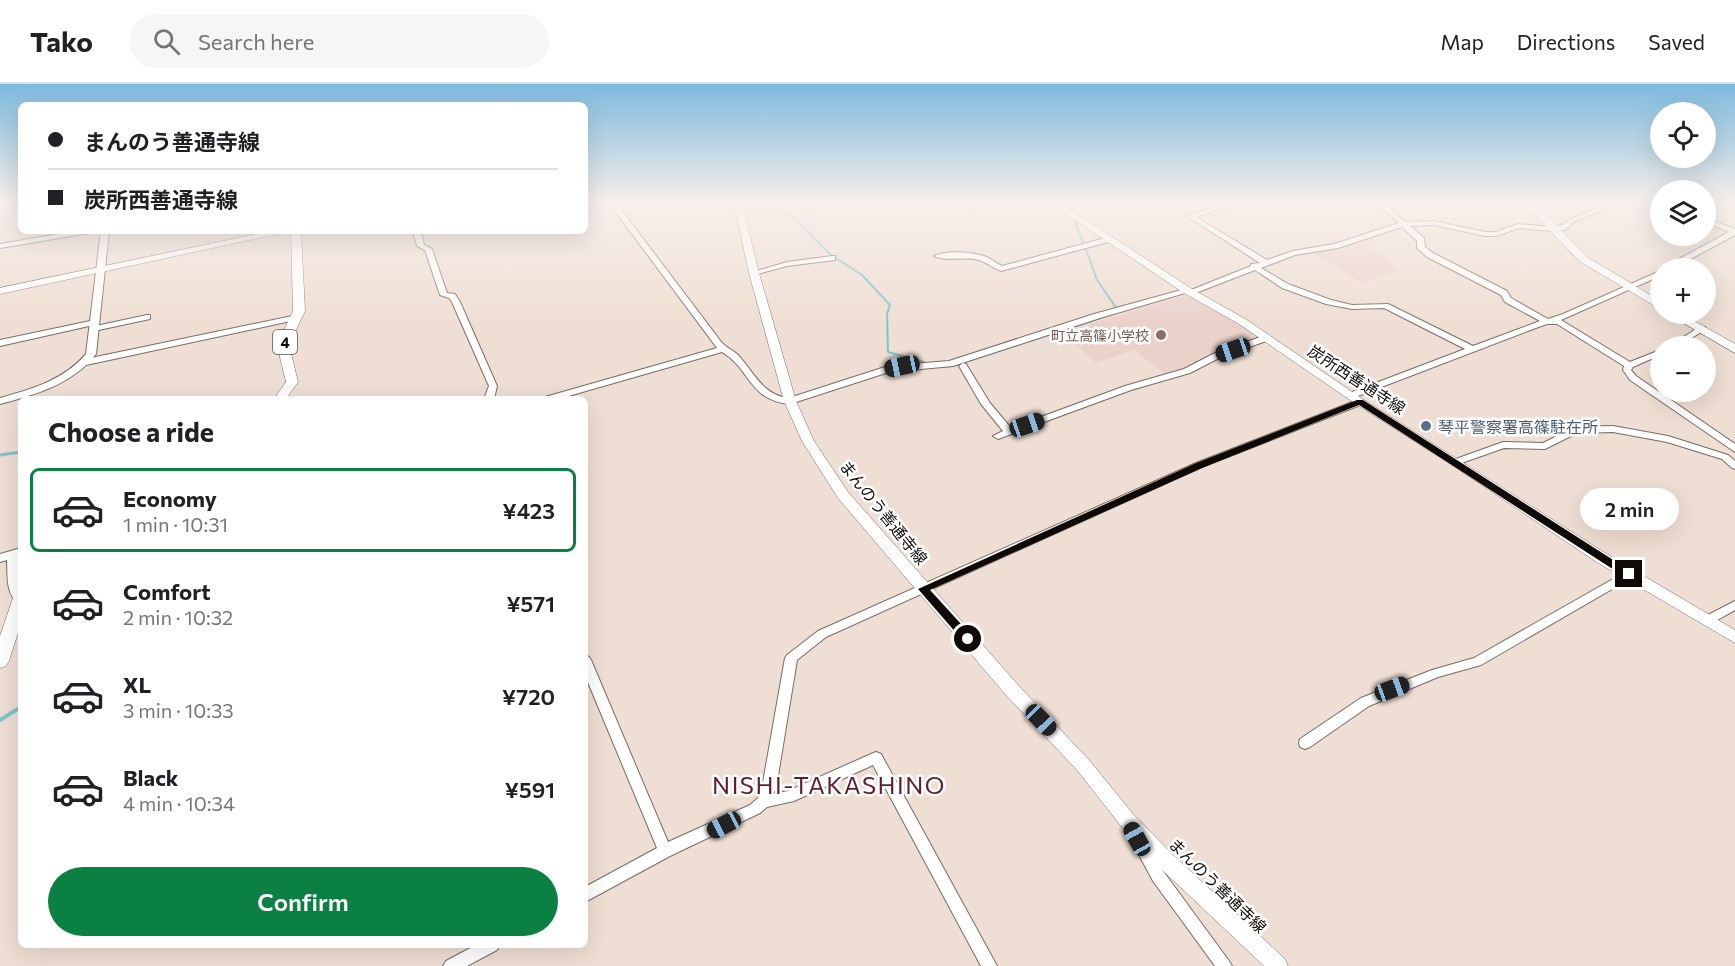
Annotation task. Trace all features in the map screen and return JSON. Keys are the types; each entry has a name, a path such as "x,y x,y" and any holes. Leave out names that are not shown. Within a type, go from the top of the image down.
{"main road":[{"path":"0,291 224,244"},
{"name":"4","path":"282,396 292,382 283,345 297,317 296,244"},
{"name":"まんのう善通寺線","path":"747,244 790,401 808,441 843,495 923,589 1083,765 1127,820 1278,966"},
{"name":"炭所西善通寺線","path":"1117,244 1629,574 1735,637"},
{"path":"1568,244 1583,259 1650,300"},
{"path":"1693,324 1735,349"},
{"path":"0,661 18,607"}],"street":[{"path":"86,362 91,354 104,244"},
{"path":"421,244 428,249 444,295 452,296 456,302 493,386 490,396"},
{"path":"643,244 722,349 732,354 770,399 790,401 888,369 950,364 1105,314 1191,290 1293,253 1342,244"},
{"path":"938,256 962,255 982,258 1001,269 1090,244"},
{"path":"1236,244 1266,263"},
{"path":"1421,244 1421,248 1430,255 1504,293 1508,300 1547,322 1559,322 1629,365"},
{"path":"1687,258 1713,244"},
{"path":"754,273 787,264 832,258"},
{"path":"1254,266 1285,286 1329,302 1352,307 1385,306 1396,310 1472,349"},
{"path":"763,802 769,788 791,658 822,634 867,611 923,589 1199,465 1472,349 1547,322 1650,278"},
{"path":"0,343 95,325 126,326 147,317"},
{"path":"0,401 43,388 86,362 297,317"},
{"path":"1690,336 1702,329"},
{"path":"998,436 1128,388 1187,370 1216,356 1266,338"},
{"path":"559,396 722,349"},
{"path":"1629,365 1650,356"},
{"path":"1629,365 1627,370 1633,378 1732,453 1735,466"},
{"path":"963,366 986,404 1009,432"},
{"path":"1456,462 1503,445 1545,446 1575,430 1602,429 1655,436 1732,453"},
{"path":"0,558 17,553 15,593 18,596"},
{"path":"1305,743 1365,702 1436,673 1477,662 1629,574"},
{"path":"1708,620 1735,605"},
{"path":"588,667 665,851"},
{"path":"588,894 665,851 709,832 763,802 789,796 876,758 989,966"},
{"path":"1127,820 1158,876 1224,966"},
{"path":"456,965 487,948"}],"shaded area":[{"path":"1347,244 1368,244 1371,250 1384,257 1397,270 1363,283 1312,252"},
{"name":"町立高篠小学校","path":"1189,294 1262,338 1184,369 1165,374 1134,350 1096,363 1063,332"}],"waterway":[{"path":"820,244 831,255 862,275 890,305 887,314 888,352 924,362"},
{"path":"1085,247 1097,280 1117,309"},
{"path":"936,367 953,366 1110,315"},
{"path":"0,455 18,452"},
{"path":"0,720 18,709"}],"place":[{"name":"町立高篠小学校","path":"1161,335"},
{"name":"琴平警察署高篠駐在所","path":"1426,426"}],"district":[{"name":"NISHI-TAKASHINO","path":"829,784"}],"route":[{"path":"968,639 923,589 1199,465 1360,402 1629,574"}]}
